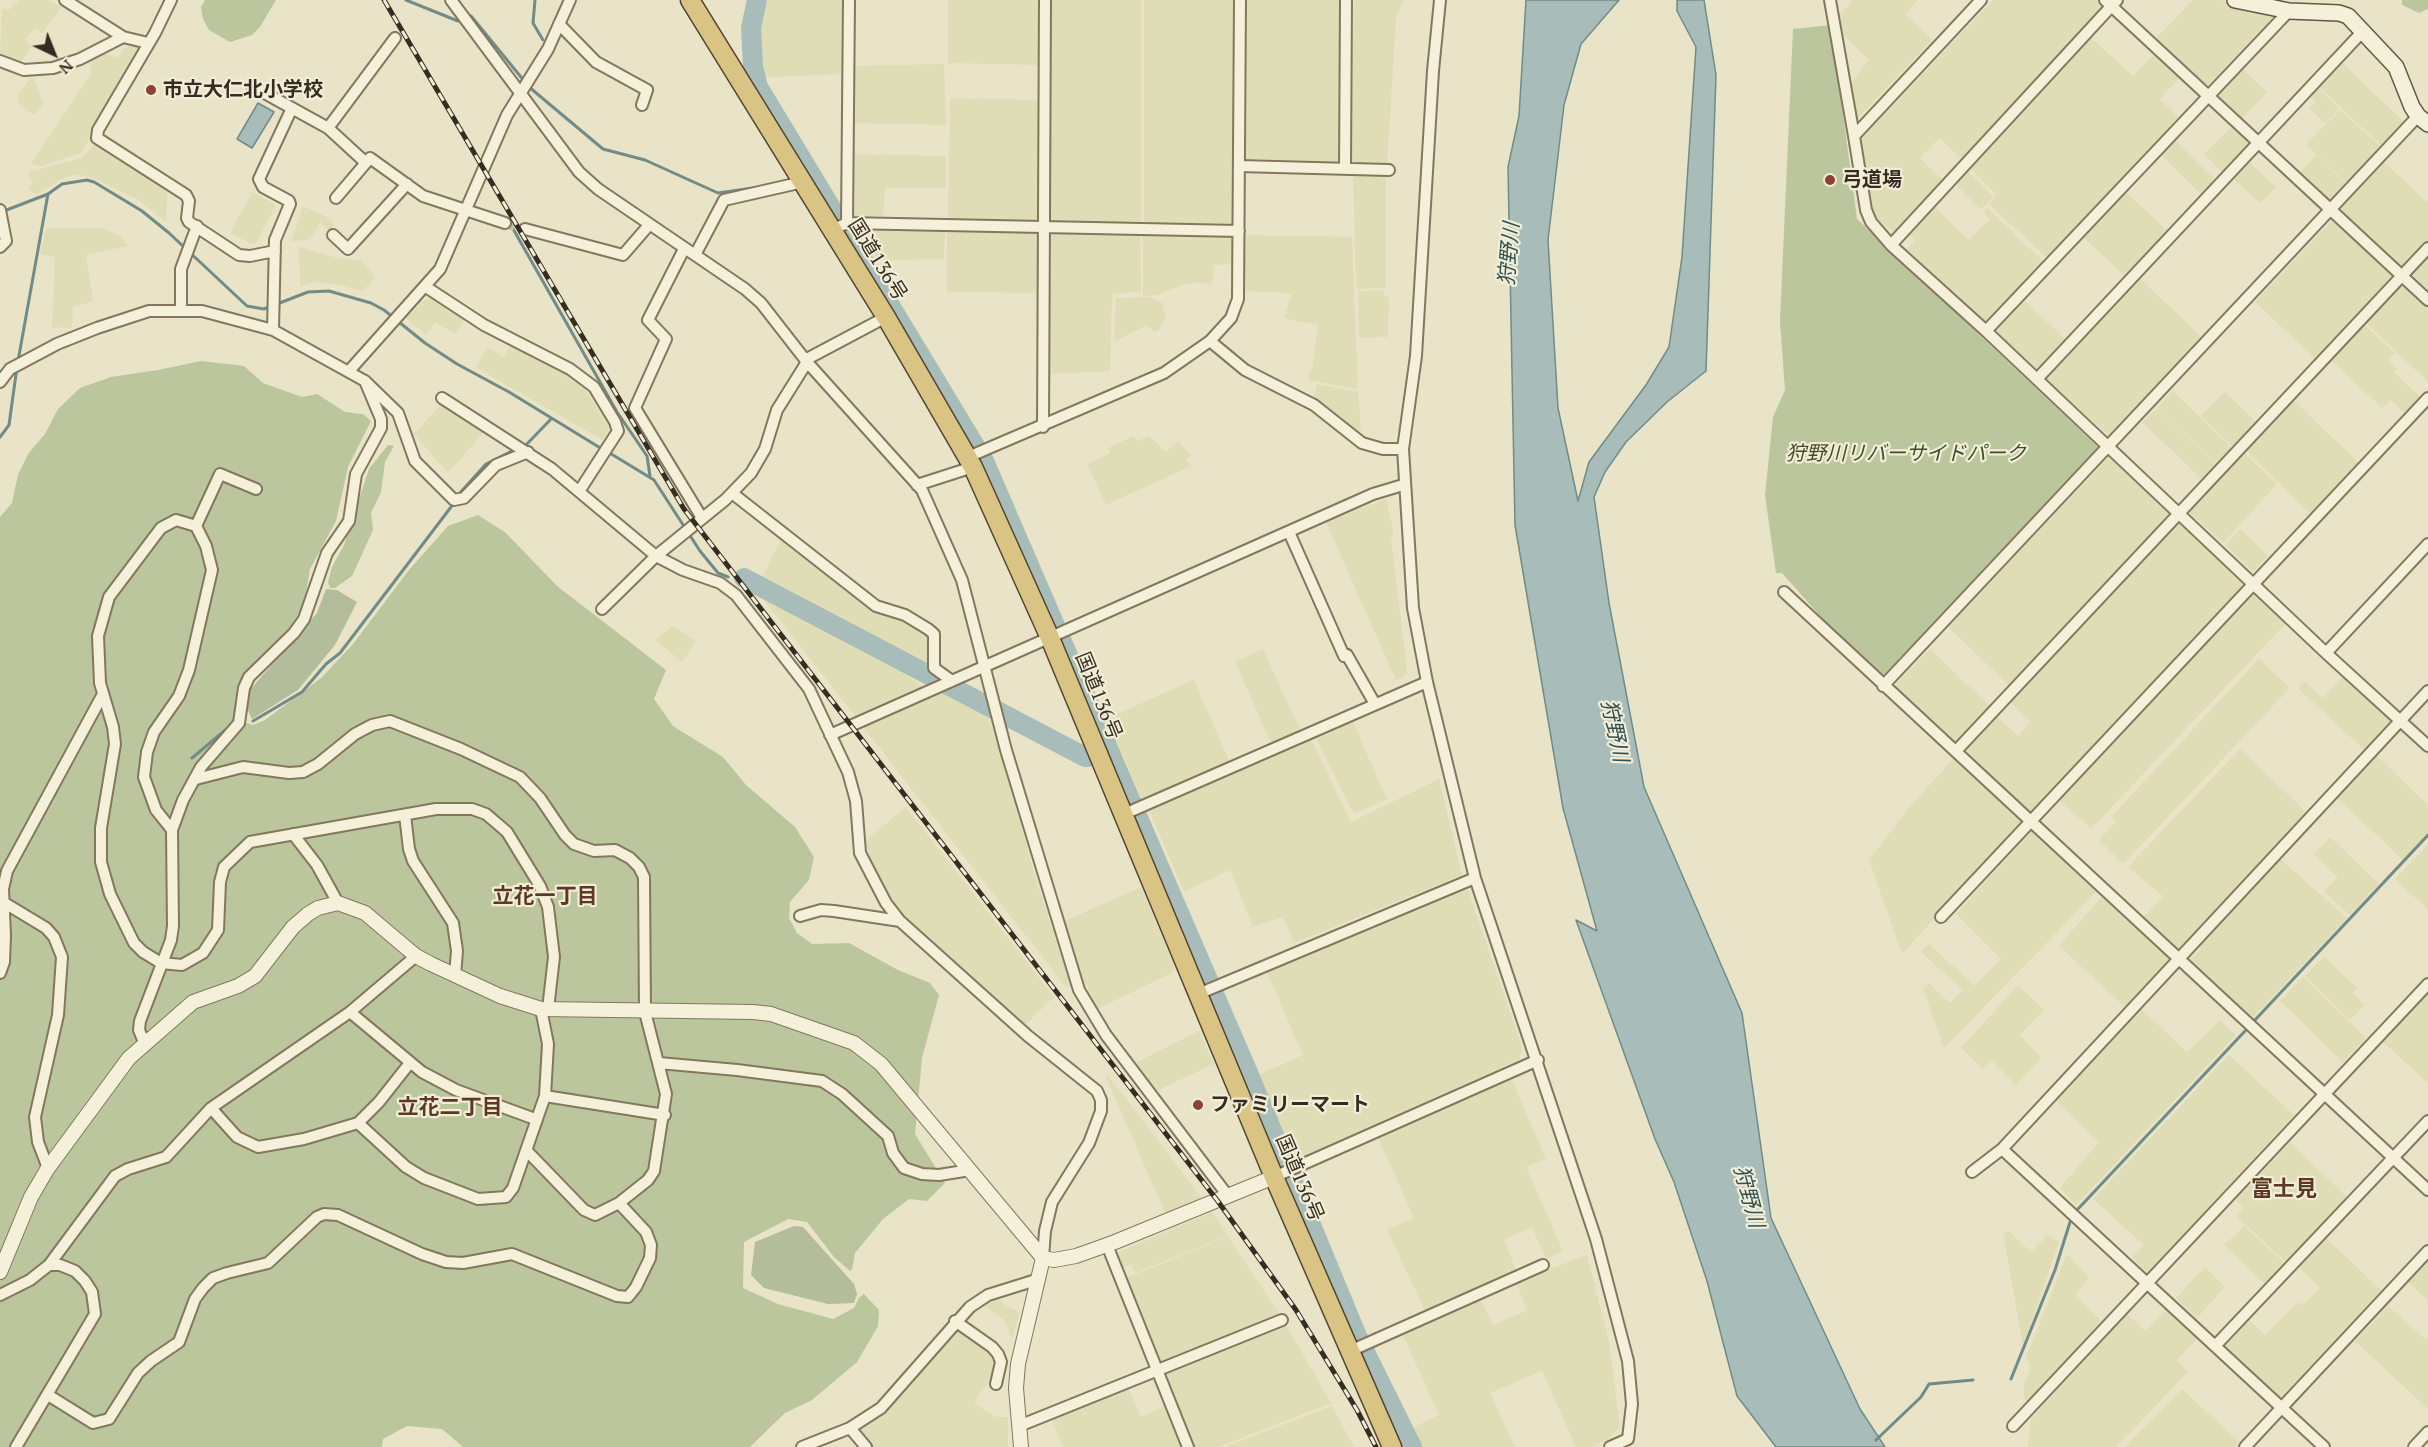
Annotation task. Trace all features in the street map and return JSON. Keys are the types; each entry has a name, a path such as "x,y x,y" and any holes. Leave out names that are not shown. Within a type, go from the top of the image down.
{"highway":[{"name":"国道136号","path":"690,0 803,182 839,226 886,317 971,462 1050,638 1198,994 1284,1172 1350,1351 1392,1447"}],"main road":[{"path":"2235,0 2289,11 2339,13 2348,16 2396,68 2423,120"}],"street":[{"path":"65,0 123,37 148,43"},
{"path":"171,0 98,130 97,138 186,195 189,201 187,218 239,255 250,256 274,251"},
{"path":"451,0 579,172 598,189 745,289 761,303 806,361 927,498 962,580 1006,750 1078,990 1106,1035 1228,1196"},
{"path":"349,371 440,269 507,115 548,49 570,0"},
{"path":"849,0 839,226 1043,225 1239,231"},
{"path":"1043,427 1045,0"},
{"path":"917,485 1160,375 1210,341 1231,318 1236,306 1239,231 1240,0"},
{"path":"1345,168 1346,0"},
{"path":"1440,0 1433,71 1416,356 1403,449 1403,485 1413,608 1427,682 1475,878 1538,1060 1596,1239 1628,1361 1632,1404 1628,1439 1610,1447"},
{"path":"1830,0 1867,214 1873,226 2326,653 2428,746"},
{"path":"1854,135 1981,0"},
{"path":"1891,244 2111,2 2329,211 2428,300"},
{"path":"1986,331 2289,11"},
{"path":"559,24 596,62 646,90 647,96 642,105"},
{"path":"2037,379 2363,31"},
{"path":"0,61 24,70 53,68 80,59 123,37"},
{"path":"328,128 395,38"},
{"path":"252,86 328,128 365,162"},
{"path":"273,330 275,240 288,211 289,201 263,187 259,180 292,108"},
{"path":"1883,686 2329,211 2423,120"},
{"path":"336,198 370,158 375,159 423,196 505,223"},
{"path":"1239,166 1389,170"},
{"path":"695,255 724,200 803,182"},
{"path":"333,235 348,249 407,184"},
{"path":"0,247 6,241 1,214"},
{"path":"525,229 623,255 649,225"},
{"path":"181,311 181,269 197,226"},
{"path":"1956,751 2428,248"},
{"path":"684,249 648,320 666,339 635,408 702,518"},
{"path":"426,287 484,325 570,369 594,387 618,431 580,490"},
{"path":"0,382 5,368 97,328 149,311 220,314 273,330 365,381 398,413 415,461 454,500 464,498 489,470 528,452"},
{"path":"602,609 656,556 732,494 759,461 777,410 806,361 886,317"},
{"path":"1210,341 1245,370 1308,400 1362,443 1383,449 1403,449"},
{"path":"144,1042 138,1027 173,926 172,830 183,800 205,760 231,735 239,723 244,688 249,677 294,633 304,619 327,553 349,521 356,474 381,428 381,419 365,381"},
{"path":"442,398 528,452 580,490 656,556 683,570 720,584 736,595 804,680 853,787 860,853 873,882 900,921 1028,1036 1089,1082 1101,1100 1101,1111 1089,1143 1052,1202 1045,1231 1043,1258 1018,1364 1016,1388 1021,1447"},
{"path":"1941,917 2428,398"},
{"path":"196,526 220,474 256,489"},
{"path":"830,735 1373,494 1403,485"},
{"path":"732,494 876,606 905,615 934,634 934,668 952,681"},
{"path":"172,830 156,810 144,777 147,752 154,732 178,696 189,669 212,570 206,546 196,526 183,521 165,524 109,597 97,648 103,694 113,727 115,744 101,828 103,871 130,936 143,952 161,963 182,965 209,947 218,930 222,875 236,853 250,842 436,810 472,808 486,814 507,832 540,886 548,907 554,957 545,1009 548,1044 545,1096 535,1119 527,1151 513,1188 506,1197 478,1199 424,1178 406,1167 357,1123"},
{"path":"1289,531 1344,656 1347,655 1375,704"},
{"path":"2326,653 2428,544"},
{"path":"1784,592 2428,1190"},
{"path":"1122,815 1427,682"},
{"path":"1972,1172 2002,1149 2428,692"},
{"path":"0,973 4,962 3,880 15,851 103,694"},
{"path":"196,779 243,767 289,773 303,772 318,764 355,734 372,725 390,722 407,726 520,777 531,787 574,844 594,851 615,850 630,858 639,867 644,877 645,1012 666,1094 665,1115 654,1171 648,1180 619,1203 595,1215 584,1210 527,1151"},
{"path":"405,815 409,849 413,861 453,923 458,951 454,975"},
{"path":"293,834 317,865 338,903"},
{"path":"1198,994 1475,878"},
{"path":"3,902 46,928 54,937 62,957 58,1015 35,1117 38,1142 48,1168"},
{"path":"0,1272 31,1197 48,1168 120,1069 144,1042 193,1002 246,983 267,963 299,921 318,908 338,903 365,913 416,956 500,996 545,1009 771,1014 854,1043 881,1064 1043,1258 1054,1260 1076,1256 1107,1245 1228,1196 1538,1060"},
{"path":"800,916 821,910 900,921"},
{"path":"0,1295 30,1280 49,1265 115,1176 128,1169 166,1157 211,1108 350,1012 416,956"},
{"path":"2013,1426 2428,984"},
{"path":"350,1012 409,1064 456,1090 535,1119"},
{"path":"211,1108 237,1137 258,1147 304,1139 357,1123 379,1102 409,1064"},
{"path":"659,1064 737,1070 822,1081 842,1094 888,1136 893,1153 904,1168 922,1174 939,1175 970,1170"},
{"path":"545,1096 665,1115"},
{"path":"2216,1345 2428,1121"},
{"path":"2002,1149 2324,1447"},
{"path":"48,1395 93,1423 109,1419 138,1373 151,1360 179,1342 195,1299 202,1288 213,1278 268,1263 317,1217 324,1214 338,1215 422,1254 446,1262 463,1263 496,1255 512,1254 617,1296 628,1297 645,1268 651,1245 646,1232 619,1203"},
{"path":"1107,1245 1188,1447"},
{"path":"2245,1447 2428,1251"},
{"path":"16,1447 94,1314 95,1302 92,1292 75,1271 60,1265 49,1265"},
{"path":"1350,1351 1543,1265"},
{"path":"802,1447 850,1428 881,1408 955,1321 988,1295 1036,1280"},
{"path":"1019,1426 1282,1320"},
{"path":"955,1321 998,1353 1001,1362 996,1384"},
{"path":"850,1428 866,1447"},
{"path":"2414,1447 2428,1432"}],"green space":[{"path":"19,0 47,0 62,7 42,33 35,28 25,40 32,46 21,62 0,55 2,9 9,10"},
{"path":"205,0 276,0 260,27 252,35 230,42 209,30 203,19 201,7"},
{"path":"761,0 845,0 843,74 772,77 757,75 754,33"},
{"path":"948,0 1039,0 1038,65 948,63"},
{"path":"1050,0 1141,0 1141,223 1048,220"},
{"path":"1144,0 1234,0 1234,224 1144,223"},
{"path":"1245,0 1343,0 1342,164 1245,161"},
{"path":"1354,0 1403,0 1396,20 1387,164 1351,162"},
{"path":"1853,0 1918,0 1905,14 1932,40 1858,118 1854,118 1850,84 1869,60 1842,33 1840,14"},
{"path":"1993,0 2098,0 2106,8 1962,159 1939,138 1920,158 1943,180 1894,233 1873,214 1861,139"},
{"path":"2193,0 2221,0 2239,9 2270,15 2272,18 2206,87 2156,38"},
{"path":"2402,0 2428,0 2428,9 2419,13 2402,5"},
{"name":"狩野川リバーサイドパーク","path":"1831,25 1857,219 2098,447 1883,676 1829,626 1782,573 1776,573 1765,495 1773,417 1785,390 1780,321 1793,29"},
{"path":"2089,36 2133,76 2155,54 2180,77 2160,99 2178,117 2047,258 1989,204 1997,195 1968,166"},
{"path":"137,44 139,51 81,153 42,166 31,164 92,72 89,60 101,52 118,58 123,49"},
{"path":"2340,61 2404,122 2382,146 2317,85"},
{"path":"944,64 946,125 852,123 853,66"},
{"path":"2243,69 2267,92 2241,119 2217,97"},
{"path":"31,78 34,78 43,103 37,113 32,114 18,103 18,95"},
{"path":"2316,86 2339,109 2325,123 2309,108 2316,102 2308,95"},
{"path":"950,98 1039,100 1039,221 948,218"},
{"path":"2340,110 2381,147 2347,183 2306,145"},
{"path":"2234,125 2252,143 2224,174 2204,154"},
{"path":"2176,141 2216,181 2202,195 2161,155"},
{"path":"95,143 167,190 166,222 138,200 95,179 77,174 61,179 37,195 32,192 29,187 33,184 28,172 82,158"},
{"path":"852,154 946,156 946,188 885,188 883,216 853,217"},
{"path":"2316,155 2346,184 2329,203 2303,179 2305,176 2300,172"},
{"path":"2248,161 2276,187 2260,203 2232,178"},
{"path":"2384,162 2428,203 2428,241 2401,270 2338,210"},
{"path":"1965,168 1993,197 1981,210 1952,181"},
{"path":"1386,172 1386,285 1385,288 1356,289 1353,174"},
{"path":"252,192 276,205 256,243 252,244 230,233"},
{"path":"2126,192 2168,232 2126,277 2083,237"},
{"path":"1932,205 1969,240 1990,219 1984,213 1987,208 2043,261 1988,320 1984,320 1907,249 1915,240 1906,232"},
{"path":"303,206 325,216 334,225 329,230 320,223 310,239 291,242"},
{"path":"2333,219 2395,277 2317,360 2255,302"},
{"path":"945,227 944,259 869,260 850,228"},
{"path":"46,228 102,228 121,236 128,246 86,255 93,301 73,307 72,328 52,327 55,257 40,254"},
{"path":"947,228 1039,230 1039,293 947,292"},
{"path":"1049,230 1140,232 1141,291 1112,294 1110,371 1049,374"},
{"path":"1143,232 1234,234 1233,264 1214,265 1212,285 1200,282 1184,284 1158,295 1143,296"},
{"path":"1244,235 1352,237 1358,389 1308,380 1313,365 1318,325 1284,318 1291,295 1288,293 1245,291"},
{"path":"299,247 337,258 361,260 375,277 363,291 335,284 314,282 300,286"},
{"path":"2428,254 2428,295 2408,276"},
{"path":"2137,276 2202,337 2110,437 2044,377"},
{"path":"2400,283 2428,309 2428,382 2364,321"},
{"path":"1383,290 1385,297 1389,297 1388,337 1359,338 1358,291"},
{"path":"431,297 465,319 455,334 435,322 426,335 406,318 423,301"},
{"path":"1151,297 1164,304 1162,310 1166,314 1158,331 1154,332 1147,325 1114,342 1116,298"},
{"path":"2025,301 2067,341 2038,371 1995,331"},
{"path":"2362,323 2395,353 2389,360 2397,369 2394,372 2421,398 2405,414 2391,400 2382,408 2331,360"},
{"path":"510,345 562,373 585,389 609,427 603,440 475,367 488,348 504,357"},
{"path":"201,361 244,366 263,383 302,397 317,394 345,412 363,414 371,421 348,467 336,521 310,569 303,612 292,631 259,662 251,685 238,699 244,722 253,725 265,720 321,678 353,644 409,570 448,526 478,515 506,533 557,586 666,670 654,699 673,726 723,757 746,785 795,827 814,857 809,880 790,902 789,918 797,933 812,944 849,943 898,970 930,983 939,995 922,1058 915,1134 945,1183 927,1201 909,1199 883,1219 855,1253 850,1271 834,1257 807,1222 788,1219 744,1242 743,1288 778,1304 833,1319 854,1308 864,1294 879,1310 878,1326 857,1362 812,1400 785,1413 750,1447 463,1447 442,1429 407,1426 383,1439 382,1447 0,1447 0,517 12,503 18,475 28,454 45,434 58,409 80,388 111,377"},
{"path":"1317,384 1358,392 1361,430 1358,432 1313,399"},
{"path":"2173,391 2234,450 2219,467 2158,407"},
{"path":"2225,392 2258,424 2235,449 2201,416"},
{"path":"2292,399 2359,463 2311,514 2249,454 2247,447"},
{"path":"443,402 485,431 448,473 414,434"},
{"path":"2158,408 2218,467 2205,482 2142,422"},
{"path":"1134,436 1137,441 1149,436 1166,452 1178,442 1191,455 1186,459 1191,466 1106,505 1087,464 1110,453 1108,448"},
{"path":"388,445 394,446 385,462 381,492 371,513 373,530 352,576 335,588 330,588 328,582 332,567 344,545 369,469"},
{"path":"2243,452 2277,484 2223,543 2188,511"},
{"path":"2110,456 2172,515 2010,686 1948,627"},
{"path":"1386,499 1394,532 1391,537 1407,671 1407,674 1396,680 1326,522"},
{"path":"2179,521 2246,585 2030,813 1962,751 1996,716 2018,736 2031,722 2009,701"},
{"path":"2240,529 2268,556 2253,572 2225,545"},
{"path":"782,538 919,627 930,637 930,668 927,670 761,578"},
{"path":"326,589 337,590 357,602 335,645 298,690 252,719 246,706 248,692 317,613"},
{"path":"761,592 900,670 923,687 856,717 759,594"},
{"path":"2256,592 2287,622 2091,829 2058,799"},
{"path":"672,626 696,641 682,662 656,640"},
{"path":"1263,649 1301,732 1272,745 1235,662"},
{"path":"1930,649 1991,707 1955,744 1894,686"},
{"path":"2259,659 2290,688 2123,864 2099,840 2116,822 2111,817"},
{"path":"2344,675 2392,720 2364,750 2298,688 2305,682 2323,698"},
{"path":"1194,680 1230,763 1143,802 1123,755 1114,750 1101,721"},
{"path":"942,692 987,713 1000,748 1037,883 1071,986 1066,987 864,728 864,725"},
{"path":"1352,720 1387,799 1354,814 1315,736"},
{"path":"1310,737 1351,822 1439,779 1462,875 1294,943 1283,917 1253,927 1230,870 1184,892 1148,808"},
{"path":"2240,749 2306,812 2178,950 2143,918 2163,896 2128,867"},
{"path":"2377,756 2428,805 2428,833 2403,860 2337,798"},
{"path":"1954,758 2023,821 1902,954 1869,860 1907,810"},
{"path":"906,807 1054,997 1025,1025 904,916 879,878 866,847 866,840"},
{"path":"2032,831 2096,892 1944,1048 1923,989 1929,983 1950,1003 1963,990 1921,952 1929,944 1975,986 2001,959 1956,914"},
{"path":"2330,837 2379,884 2350,915 2324,891 2338,877 2314,854"},
{"path":"2428,844 2428,910 2395,879"},
{"path":"2280,859 2347,918 2252,1018 2191,960 2201,949 2198,947"},
{"path":"1141,887 1175,967 1172,973 1097,1009 1075,961 1063,922"},
{"path":"1468,890 1522,1047 1520,1059 1293,1161 1258,1075 1303,1055 1267,972 1437,899"},
{"path":"2102,896 2171,956 2125,1007 2059,946"},
{"path":"2324,956 2357,988 2353,993 2365,1005 2350,1020 2305,976"},
{"path":"2303,977 2366,1038 2343,1062 2280,1001"},
{"path":"2018,985 2044,1010 2020,1035 2041,1058 2016,1085 1992,1061 1983,1069 1961,1048"},
{"path":"2428,994 2428,1083 2383,1042"},
{"path":"2141,1009 2187,1052 2220,1020 2236,1035 2076,1205 2060,1188 2099,1142 2055,1100"},
{"path":"1199,1031 1214,1064 1156,1091 1136,1066 1137,1062"},
{"path":"2229,1055 2294,1115 2147,1273 2132,1257 2144,1245 2093,1199"},
{"path":"1108,1075 1203,1200 1166,1215 1106,1077"},
{"path":"1512,1080 1546,1159 1526,1167 1563,1251 1546,1259 1532,1227 1504,1240 1516,1270 1425,1311 1387,1230 1414,1218 1377,1135 1459,1098"},
{"path":"2290,1143 2349,1199 2288,1264 2236,1216 2244,1208 2236,1200"},
{"path":"1212,1212 1228,1236 1135,1273 1131,1264 1121,1269 1116,1258 1119,1252"},
{"path":"794,1226 803,1227 854,1284 857,1294 854,1303 828,1304 764,1288 751,1275 755,1242"},
{"path":"2244,1226 2287,1265 2267,1286 2224,1245"},
{"path":"2010,1232 2031,1252 2048,1235 2059,1242 2023,1346 2003,1233"},
{"path":"2324,1236 2381,1290 2279,1400 2223,1347 2249,1320 2265,1335 2298,1302 2303,1305 2320,1288 2297,1265"},
{"path":"1228,1237 1280,1315 1160,1364 1124,1279"},
{"path":"2067,1254 2089,1278 2075,1296 2101,1321 2028,1402 2024,1398 2024,1383 2030,1371 2030,1364 2026,1358"},
{"path":"1587,1255 1609,1342 1620,1427 1610,1438 1593,1447 1576,1447 1542,1371 1490,1393 1515,1447 1422,1447 1414,1427 1439,1415 1402,1333 1480,1298 1493,1325 1527,1310 1516,1282"},
{"path":"2428,1261 2428,1301 2408,1282"},
{"path":"2205,1267 2225,1287 2197,1318 2176,1298"},
{"path":"997,1298 1009,1308 1020,1312 1012,1338 1003,1319 983,1305"},
{"path":"2388,1306 2425,1339 2428,1337 2428,1409 2355,1341"},
{"path":"2170,1307 2200,1336 2177,1360 2188,1372 2116,1447 2028,1447 2031,1419 2127,1314 2145,1331"},
{"path":"1285,1323 1331,1403 1218,1447 1194,1447 1164,1374"},
{"path":"956,1329 986,1349 997,1361 997,1369 974,1403 996,1417 1008,1417 1008,1447 873,1447 860,1432 861,1429 883,1414"},
{"path":"1128,1387 1141,1417 1168,1404 1185,1447 1063,1447 1051,1417"},
{"path":"2182,1389 2239,1442 2235,1447 2125,1447"},
{"path":"1332,1406 1354,1447 1225,1447"}],"water":[{"name":"狩野川","path":"1526,0 1619,0 1581,44 1564,105 1548,240 1558,408 1578,501 1589,462 1646,385 1669,347 1682,257 1696,47 1677,11 1677,0 1704,0 1716,75 1706,371 1667,402 1626,442 1605,472 1594,497 1609,603 1644,787 1742,1013 1771,1218 1860,1409 1885,1447 1776,1447 1737,1396 1707,1281 1674,1182 1655,1139 1576,920 1597,931 1563,808 1515,525 1508,167 1519,116"},
{"path":"258,103 274,112 252,148 237,139"}],"waterway":[{"path":"406,0 458,21"},
{"path":"535,0 533,23 543,40"},
{"path":"757,0 751,28 753,67 758,87 984,461 1249,1075 1357,1336 1412,1447"},
{"path":"471,16 525,82"},
{"path":"529,87 603,149 645,160 718,193 760,187"},
{"path":"4,211 48,194 62,184 87,180 94,182 142,211 169,233 247,306 264,309 271,306"},
{"path":"18,361 48,194"},
{"path":"512,227 617,412 647,456 650,476"},
{"path":"277,304 308,292 329,291 371,303 384,310 425,343 457,364 509,392 602,449"},
{"path":"0,437 9,425 17,367"},
{"path":"525,446 551,419"},
{"path":"459,494 486,464 516,449"},
{"path":"608,452 654,480 700,551 718,573 728,577"},
{"path":"253,721 302,692 326,664 340,653 451,507"},
{"path":"744,578 1085,757 1111,755"},
{"path":"192,758 229,727"},
{"path":"2255,1020 2428,835"},
{"path":"2078,1209 2245,1031"},
{"path":"2011,1379 2055,1270 2071,1219"},
{"path":"1876,1440 1921,1397 1929,1384 1973,1380"}],"tunnel":[{"path":"505,223 525,229"}],"railway":[{"path":"384,0 684,509 1217,1200 1296,1310 1357,1410 1376,1447"}],"place":[{"name":"市立大仁北小学校","path":"151,90"},
{"name":"弓道場","path":"1830,180"},
{"name":"ファミリーマート","path":"1198,1105"}],"district":[{"name":"立花一丁目","path":"545,897"},
{"name":"立花二丁目","path":"450,1108"},
{"name":"富士見","path":"2284,1190"}]}
